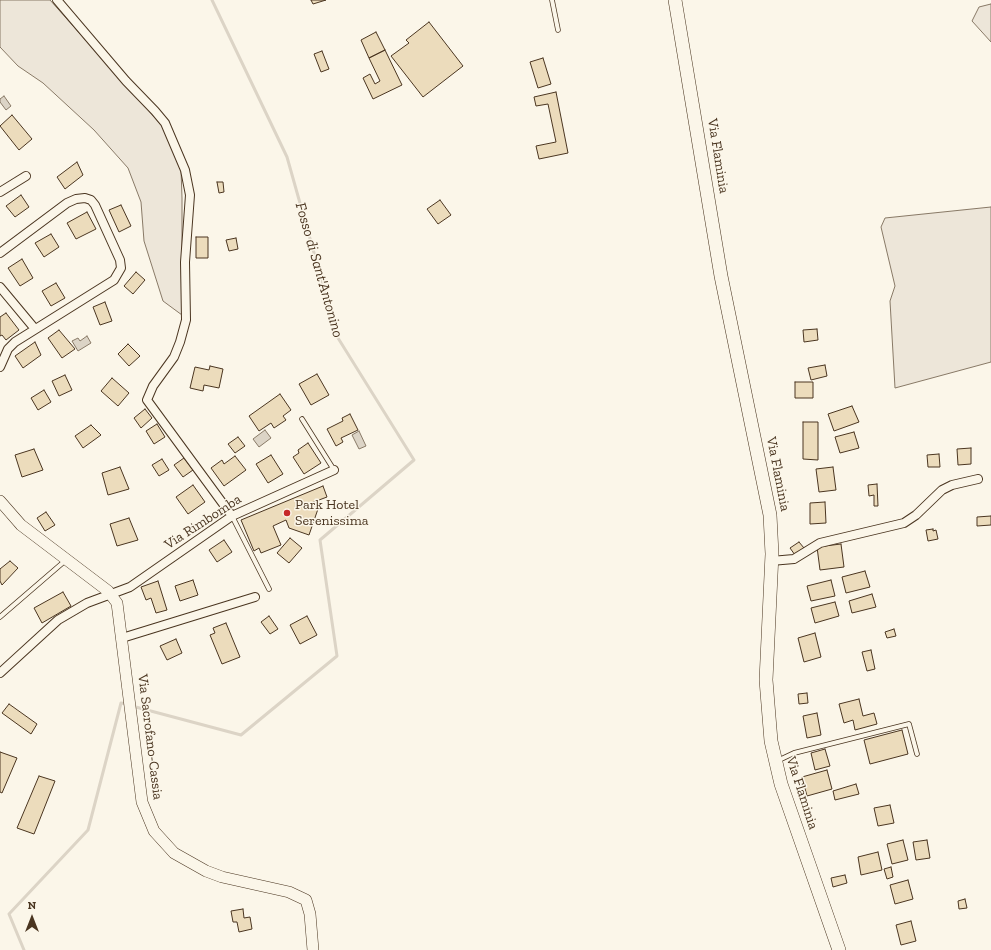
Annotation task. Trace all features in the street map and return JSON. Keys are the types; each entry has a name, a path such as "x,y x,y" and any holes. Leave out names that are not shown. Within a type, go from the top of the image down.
{"main road":[{"name":"Via Flaminia","path":"675,0 721,276 767,500 771,531 771,561 766,690 770,732 775,762 781,784 839,950"}],"street":[{"path":"57,0 126,82 165,123 185,170 190,195 184,262 186,320 174,357 153,386 147,400 232,516"},
{"path":"0,192 26,176"},
{"path":"0,253 67,203 76,199 85,198 91,200 95,205 120,260 121,268 114,280 15,342 8,349 0,366"},
{"path":"0,287 35,329"},
{"name":"Via Rimbomba","path":"0,673 58,620 88,603 130,586 232,516 334,470"},
{"path":"771,561 794,559 820,543 904,523 913,517 942,490 952,485 978,478"},
{"path":"0,501 21,525 112,594"},
{"name":"Via Sacrofano-Cassia","path":"112,594 117,603 143,807 148,822 161,841 183,859 206,871 222,877 289,892 306,900 310,914 313,950"},
{"path":"122,638 255,597"}],"lane":[{"path":"552,0 558,30"},
{"path":"302,419 334,470"},
{"path":"232,516 269,589"},
{"path":"0,617 66,560"},
{"path":"775,762 794,753 909,724 917,754"}],"shaded area":[{"path":"0,0 50,0 164,128 181,169 182,315 163,301 144,241 141,202 128,168 94,130 43,83 18,66 0,47"},
{"path":"991,4 991,42 972,21 979,7"},
{"path":"4,96 11,106 6,110 0,102 0,99"},
{"path":"991,207 991,362 895,388 890,301 895,286 881,227 885,218"},
{"path":"87,336 91,343 78,351 72,341 78,338 80,341"},
{"path":"265,430 271,438 259,447 253,439"},
{"path":"359,431 366,446 359,449 352,435"}],"building":[{"path":"311,0 326,0 313,4"},
{"path":"429,22 463,66 423,97 391,56 409,43 406,40"},
{"path":"376,32 385,50 369,58 361,40"},
{"path":"385,50 402,85 373,99 363,78 370,74 375,84 380,81 369,58"},
{"path":"322,51 329,69 321,72 314,54"},
{"path":"543,58 551,84 538,88 530,62"},
{"path":"556,92 568,153 539,159 536,146 556,142 548,104 536,106 534,97"},
{"path":"12,115 32,139 19,150 0,126"},
{"path":"77,162 83,175 65,189 57,177"},
{"path":"217,182 223,182 224,192 219,193"},
{"path":"21,195 29,207 15,217 6,206"},
{"path":"440,200 451,215 438,224 427,209"},
{"path":"121,205 131,226 119,232 109,210"},
{"path":"87,212 96,229 76,239 67,223"},
{"path":"51,234 59,247 44,257 35,243"},
{"path":"196,237 208,237 208,258 196,258"},
{"path":"236,238 238,249 229,251 226,240"},
{"path":"22,259 33,278 20,286 8,268"},
{"path":"136,272 145,280 133,294 124,286"},
{"path":"56,283 65,298 51,306 42,291"},
{"path":"105,302 112,321 100,325 93,307"},
{"path":"6,313 19,330 6,340 2,335 0,336 0,317"},
{"path":"817,329 818,340 804,342 803,330"},
{"path":"59,330 75,349 62,358 48,338"},
{"path":"35,342 41,355 23,368 15,356"},
{"path":"128,344 140,356 129,366 118,354"},
{"path":"825,365 827,376 811,380 808,368"},
{"path":"210,366 223,369 219,388 204,385 203,391 190,388 195,367 209,370"},
{"path":"317,374 329,395 311,405 299,384"},
{"path":"65,375 72,390 59,396 52,381"},
{"path":"112,378 129,393 118,406 101,391"},
{"path":"795,382 813,382 813,398 795,398"},
{"path":"44,390 51,402 38,410 31,398"},
{"path":"280,394 291,410 283,416 286,420 274,428 271,423 259,431 249,416"},
{"path":"852,406 859,422 834,431 828,414"},
{"path":"145,409 152,418 141,428 134,418"},
{"path":"350,414 358,430 341,438 343,442 336,446 327,429 343,421 342,418"},
{"path":"803,422 818,422 818,460 803,459"},
{"path":"157,424 165,437 154,444 146,431"},
{"path":"91,425 101,435 83,448 75,436"},
{"path":"854,432 859,448 840,453 835,437"},
{"path":"238,437 245,446 235,453 228,444"},
{"path":"308,443 321,463 304,474 293,457 299,453 298,450"},
{"path":"971,448 971,464 958,465 957,449"},
{"path":"34,449 43,470 22,477 15,455"},
{"path":"939,454 940,467 928,467 927,455"},
{"path":"271,455 283,474 268,483 256,464"},
{"path":"235,456 246,470 224,486 211,468 222,460 224,464"},
{"path":"184,458 193,470 183,477 174,465"},
{"path":"162,459 169,470 159,476 152,465"},
{"path":"120,467 129,489 108,495 102,473"},
{"path":"833,467 836,490 819,492 816,469"},
{"path":"877,484 878,506 874,506 874,495 869,496 868,485"},
{"path":"193,485 205,502 188,514 176,497"},
{"name":"Park Hotel Serenissima","path":"323,486 327,497 311,503 319,506 309,535 289,528 286,520 273,526 281,545 261,553 259,548 254,551 241,520"},
{"path":"825,502 826,523 810,524 810,503"},
{"path":"46,512 55,525 45,531 37,518"},
{"path":"991,516 991,525 977,526 977,517"},
{"path":"129,518 138,540 117,546 110,524"},
{"path":"933,529 933,531 936,530 938,539 928,541 926,530"},
{"path":"290,538 302,548 289,563 277,553"},
{"path":"224,540 232,552 217,562 209,550"},
{"path":"799,542 804,548 795,555 790,548"},
{"path":"841,544 844,567 820,570 817,547"},
{"path":"10,561 18,568 2,585 0,581 0,569"},
{"path":"865,571 870,587 846,593 842,577"},
{"path":"193,580 198,595 180,601 175,586"},
{"path":"831,580 835,596 811,601 807,586"},
{"path":"158,581 167,610 156,613 151,598 146,600 141,587"},
{"path":"63,592 71,606 42,623 34,608"},
{"path":"872,594 876,607 852,613 849,601"},
{"path":"835,602 839,616 815,623 811,608"},
{"path":"269,616 278,629 270,634 261,622"},
{"path":"307,616 317,635 300,644 290,625"},
{"path":"226,623 240,657 222,664 210,635 215,633 213,628"},
{"path":"894,629 896,636 887,638 885,632"},
{"path":"815,633 821,657 804,662 798,638"},
{"path":"176,639 182,653 167,660 160,646"},
{"path":"871,650 875,669 867,671 862,652"},
{"path":"807,693 808,703 799,704 798,694"},
{"path":"859,699 863,716 874,713 877,724 855,730 853,720 844,723 839,704"},
{"path":"9,704 37,724 31,734 2,713"},
{"path":"817,713 821,735 807,738 803,716"},
{"path":"902,730 908,754 870,764 864,740"},
{"path":"825,749 830,766 815,770 811,753"},
{"path":"0,752 17,758 2,793 0,792"},
{"path":"827,770 832,789 807,796 802,777"},
{"path":"39,776 55,781 34,834 17,828"},
{"path":"856,784 859,794 835,800 833,791"},
{"path":"890,805 894,823 878,826 874,808"},
{"path":"903,840 908,860 892,864 887,844"},
{"path":"927,840 930,858 916,860 913,842"},
{"path":"878,852 882,870 861,875 858,857"},
{"path":"891,867 893,877 887,879 884,869"},
{"path":"845,875 847,883 833,887 831,878"},
{"path":"908,880 913,899 895,904 890,885"},
{"path":"965,899 967,908 959,909 958,901"},
{"path":"243,909 244,918 250,917 252,929 239,932 237,922 233,922 231,911"},
{"path":"911,921 916,941 901,945 896,925"}],"waterway":[{"name":"Fosso di Sant'Antonino","path":"132,706 241,735 337,656 320,540 414,460 338,338 287,157 212,0"},
{"name":"Fosso di Sant'Antonino","path":"24,950 9,914 88,830 121,703 127,704"}],"place":[{"name":"Park Hotel Serenissima","path":"287,513"}]}
